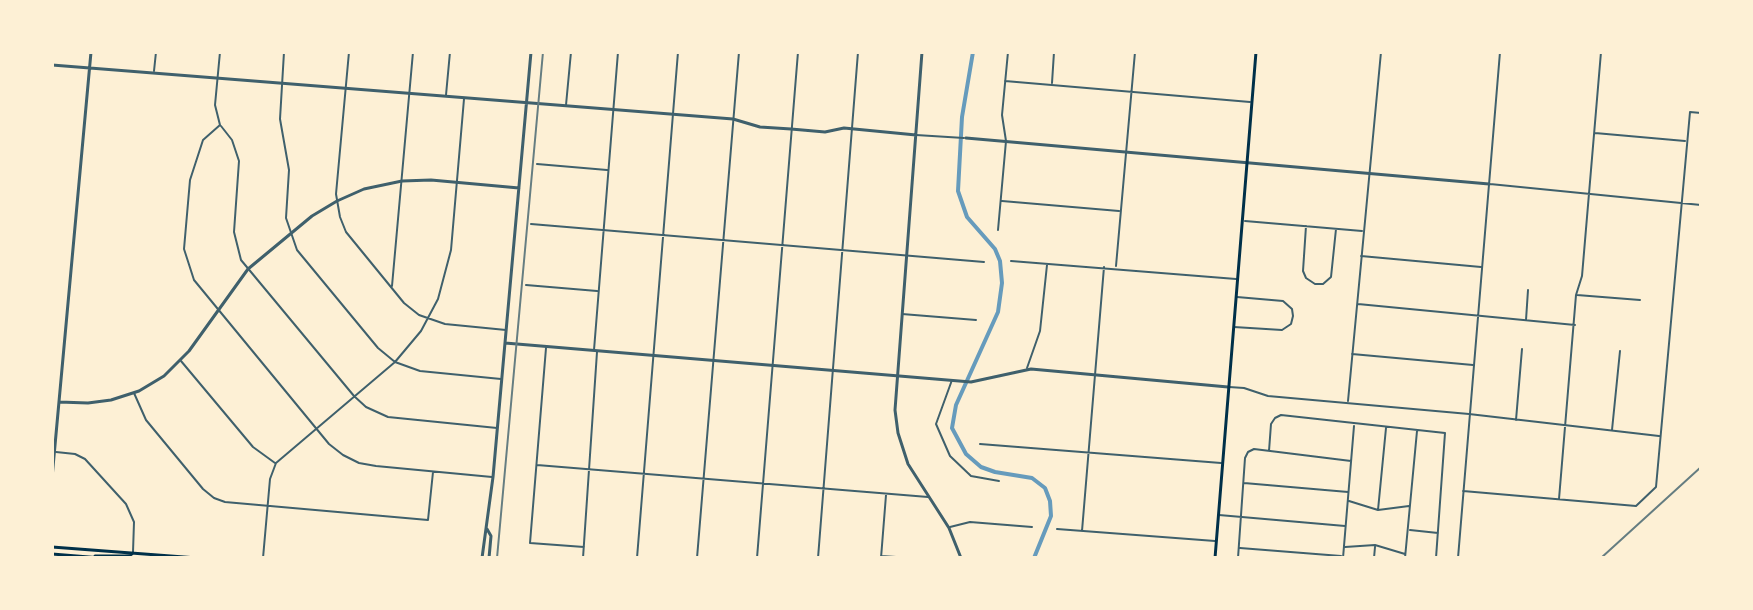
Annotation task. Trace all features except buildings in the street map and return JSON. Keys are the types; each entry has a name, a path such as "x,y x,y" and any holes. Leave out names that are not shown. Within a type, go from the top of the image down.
{"main road":[{"path":"1215,558 1256,52"},
{"path":"52,547 197,558"},
{"path":"87,557 129,556 133,553"},
{"path":"52,554 101,558"}],"street":[{"path":"52,478 91,52"},
{"path":"154,73 156,52"},
{"path":"220,52 215,105 220,125 238,154 240,173 235,240 239,255 248,269 366,407 388,417 497,428"},
{"path":"284,52 279,111 288,162 286,209 289,234 301,256 378,348 395,362 420,371 501,379"},
{"path":"349,52 337,201 350,239 412,310 445,324 506,330"},
{"path":"392,289 413,52"},
{"path":"446,96 450,52"},
{"path":"482,558 493,477 531,52"},
{"path":"566,106 571,52"},
{"path":"583,558 603,231 618,52"},
{"path":"637,558 678,52"},
{"path":"697,558 739,52"},
{"path":"757,558 798,52"},
{"path":"818,558 858,52"},
{"path":"922,52 895,410 901,445 913,473 949,528 961,558"},
{"path":"998,230 1006,141 1002,115 1008,52"},
{"path":"1051,85 1054,52"},
{"path":"1116,268 1135,52"},
{"path":"1348,403 1381,52"},
{"path":"1458,558 1500,52"},
{"path":"1559,499 1601,52"},
{"path":"52,65 733,119 760,127 825,132 851,129 1006,141 1589,192 1701,205"},
{"path":"1005,81 1251,102"},
{"path":"263,558 270,479 276,463 395,362 428,319 442,288 449,263 464,98"},
{"path":"1463,491 1636,506 1656,487 1690,112 1701,113"},
{"path":"220,125 203,140 192,168 184,241 190,273 218,311 336,450 359,463 493,477"},
{"path":"1594,133 1687,141"},
{"path":"537,164 608,170"},
{"path":"59,402 100,402 134,393 156,382 181,361 248,269 289,234 337,201 364,189 402,181 519,188"},
{"path":"1000,201 1121,212"},
{"path":"1241,221 1363,231"},
{"path":"531,224 984,262"},
{"path":"1306,226 1304,275 1308,281 1319,285 1331,277 1336,229"},
{"path":"1361,256 1482,267"},
{"path":"1011,261 1236,279"},
{"path":"1027,370 1040,331 1047,264"},
{"path":"1082,531 1104,267"},
{"path":"526,285 599,291"},
{"path":"1526,320 1528,290"},
{"path":"1576,295 1640,300"},
{"path":"1232,327 1282,330 1291,324 1293,316 1292,309 1283,301 1235,297"},
{"path":"1357,304 1575,325"},
{"path":"901,314 976,320"},
{"path":"505,343 971,382 1027,370 1095,375 1244,388 1268,396 1469,414 1660,436"},
{"path":"547,347 530,543 584,547"},
{"path":"1516,420 1522,349"},
{"path":"1612,430 1620,351"},
{"path":"1352,354 1474,365"},
{"path":"181,361 253,447 276,463"},
{"path":"952,379 936,424 950,456 971,476 999,481"},
{"path":"134,393 146,420 203,489 225,502 428,520 433,471"},
{"path":"1269,451 1271,424 1281,415 1445,433 1436,558"},
{"path":"1238,548 1343,557 1354,425"},
{"path":"1378,510 1386,427"},
{"path":"1344,548 1375,545 1406,556 1417,430"},
{"path":"980,444 1222,463"},
{"path":"1238,558 1248,452 1254,449 1351,461"},
{"path":"54,451 85,459 126,504 134,522 133,553"},
{"path":"537,465 929,497"},
{"path":"1243,483 1348,492"},
{"path":"199,493 203,489"},
{"path":"886,494 881,557 911,558"},
{"path":"1348,501 1378,510 1410,506"},
{"path":"1218,515 1346,526"},
{"path":"949,528 970,522 1032,527"},
{"path":"487,529 491,536 489,558"},
{"path":"1057,529 1216,541"},
{"path":"1408,530 1438,533"},
{"path":"1374,558 1375,545"}],"waterway":[{"path":"973,52 962,117 958,191 967,217 995,249 1000,261 1002,283 998,312 956,405 952,428 966,454 981,467 1032,478 1045,488 1051,516 1034,558"}],"railway":[{"path":"497,558 543,52"},
{"path":"1601,558 1701,467"}]}
